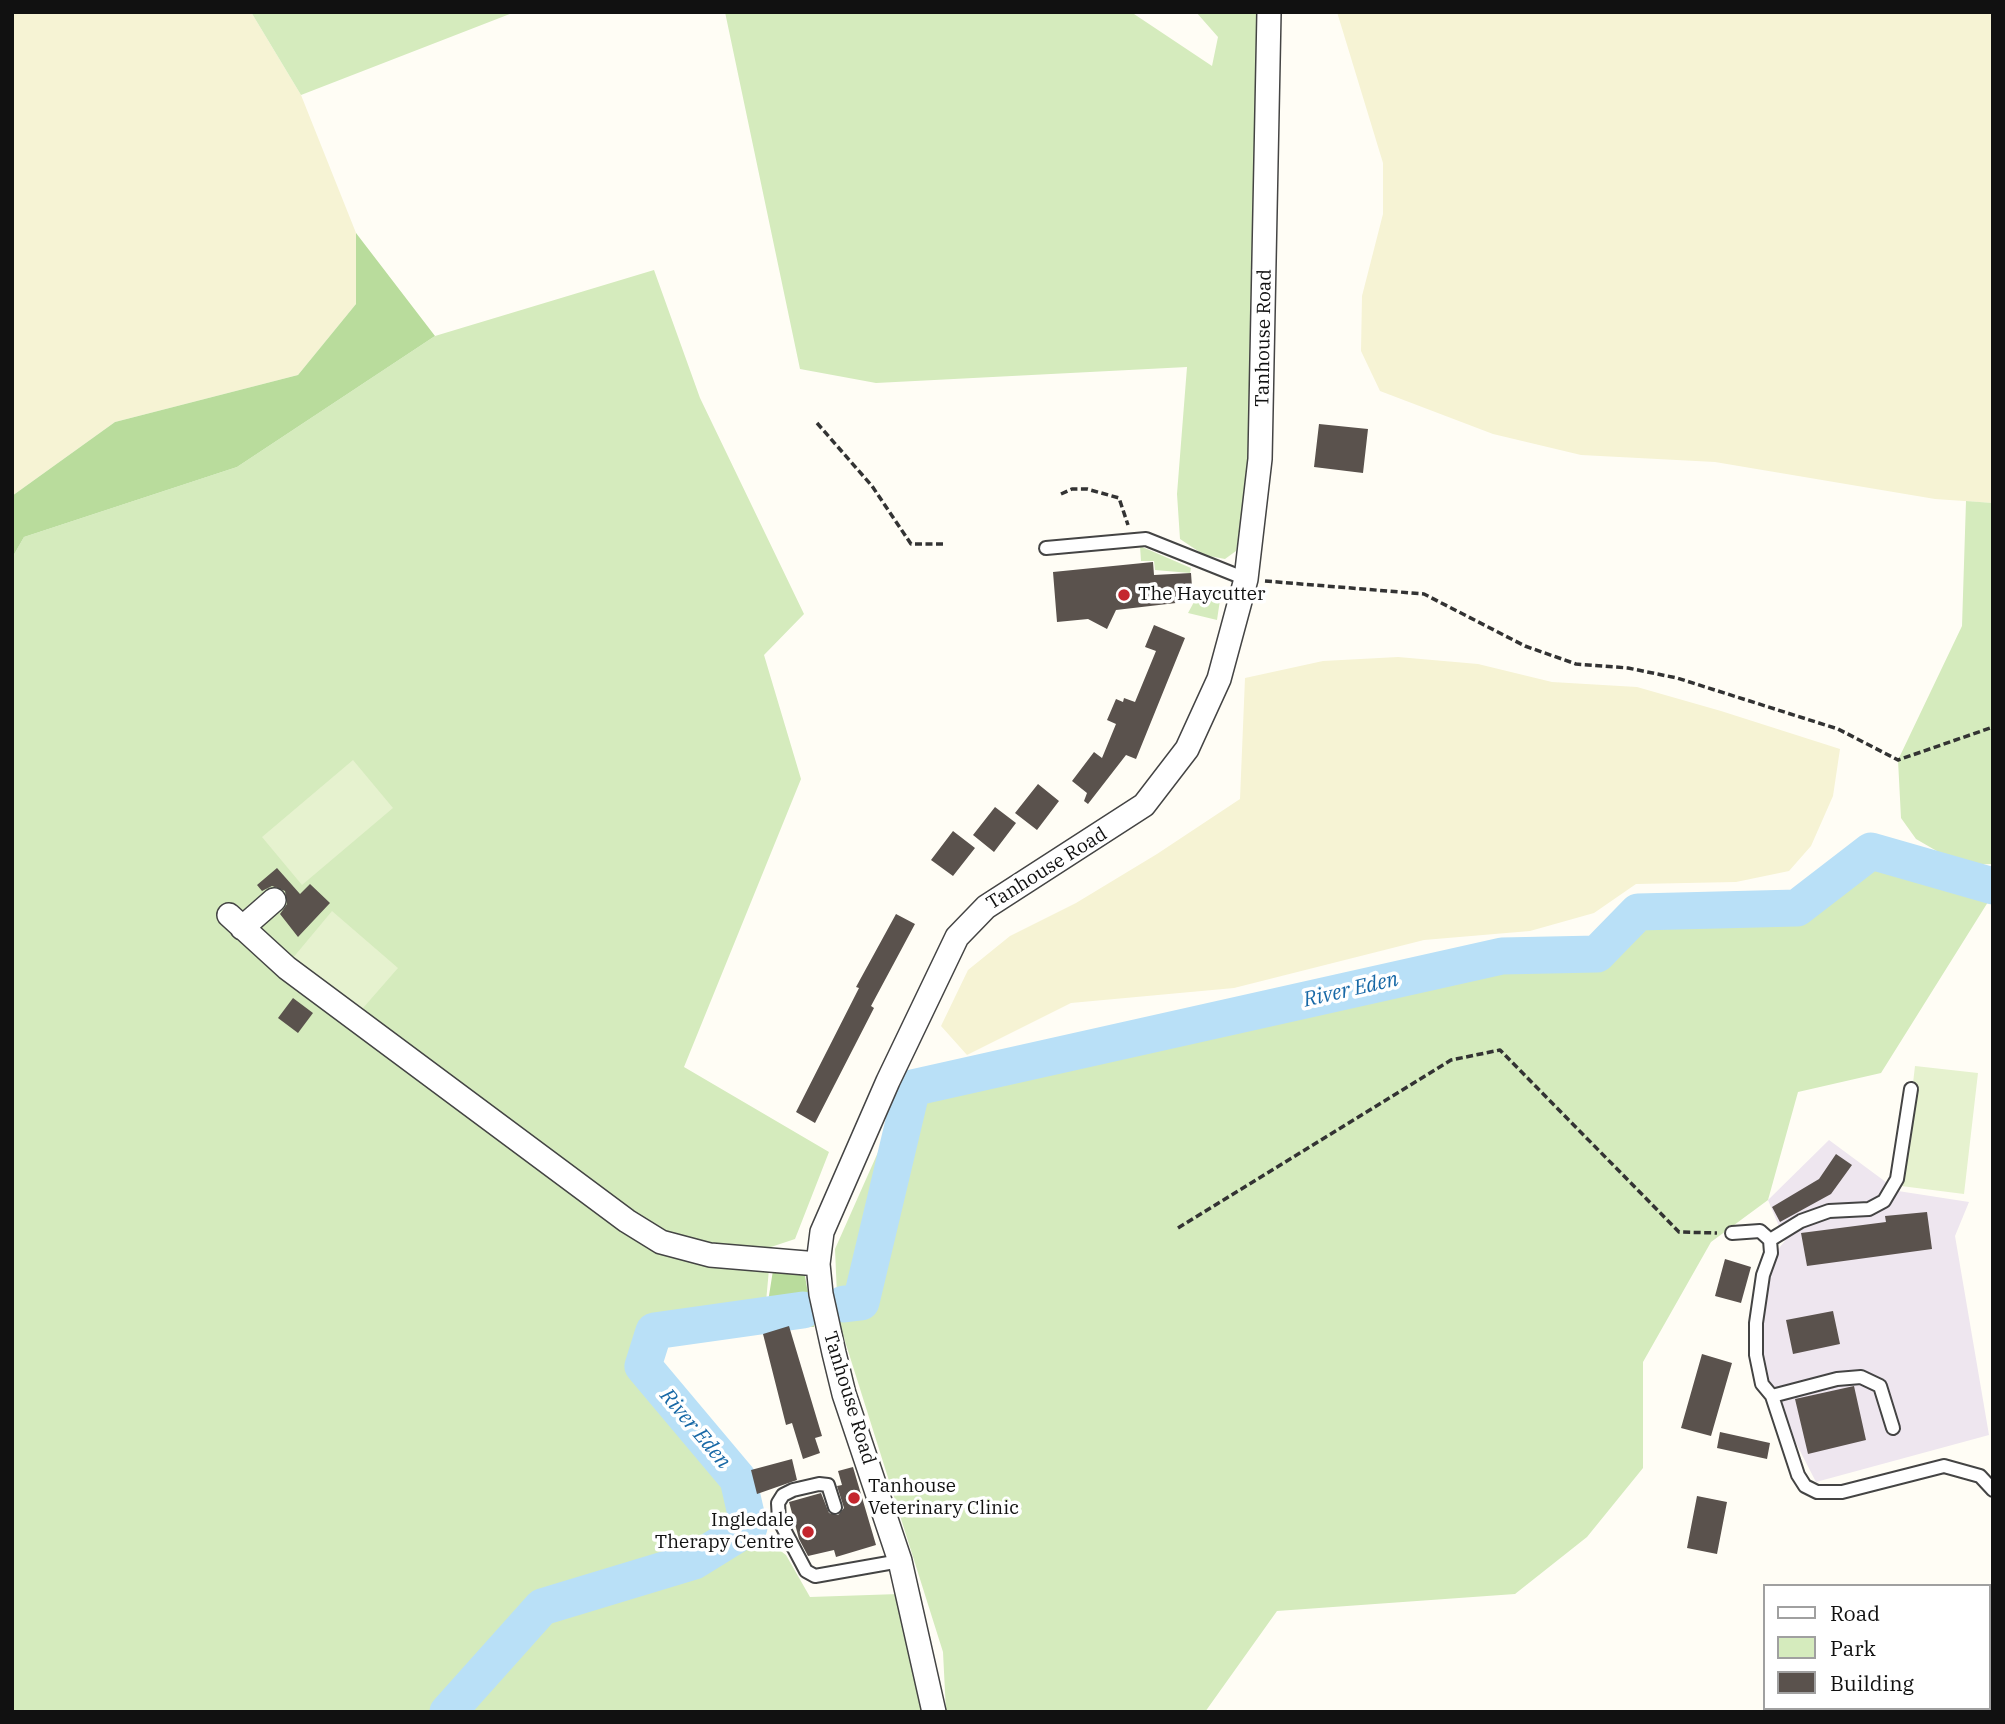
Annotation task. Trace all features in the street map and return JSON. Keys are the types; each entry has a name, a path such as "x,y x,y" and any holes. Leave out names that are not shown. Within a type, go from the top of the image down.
{"street":[{"name":"Tanhouse Road","path":"934,1712 900,1561 844,1394 821,1294 818,1264 822,1232 830,1208 957,937 986,907 1144,805 1187,749 1219,679 1245,578 1261,459 1269,12"},
{"path":"274,900 235,921 297,976 627,1221 661,1242 710,1255 818,1264"}],"lane":[{"path":"1046,548 1133,539 1157,541 1245,578"},
{"path":"1770,1240 1801,1221 1829,1211 1869,1209 1884,1200 1897,1179 1911,1089"},
{"path":"1732,1233 1760,1231 1770,1240 1771,1253 1763,1275 1756,1323 1762,1384 1772,1396 1798,1475 1811,1490 1829,1494 1842,1492 1944,1466 1963,1469 1980,1476 1993,1490"},
{"path":"1772,1396 1837,1378 1861,1377 1880,1385 1893,1428"},
{"path":"835,1507 828,1485 819,1484 793,1490 783,1495 778,1503 779,1520 806,1572 815,1576 900,1561"}],"path":[{"path":"817,423 872,486 911,544 945,544"},
{"path":"1061,494 1072,489 1087,489 1119,498 1133,539"},
{"path":"1192,589 1206,596 1225,598 1245,578 1424,594 1525,646 1576,664 1628,668 1677,678 1838,729 1898,760 1993,727"},
{"path":"1178,1228 1451,1060 1500,1050 1679,1232 1732,1233"}],"shaded area":[{"path":"12,12 251,12 301,95 362,248 356,304 298,375 115,422 12,496"},
{"path":"1337,12 1993,12 1993,503 1935,499 1715,462 1581,455 1493,434 1380,391 1361,351 1362,296 1383,214 1383,163"},
{"path":"1398,657 1478,664 1552,682 1637,687 1840,749 1833,796 1811,846 1789,871 1736,882 1636,884 1594,913 1530,931 1424,940 1234,988 1071,1003 967,1055 941,1026 968,970 1010,936 1076,903 1240,799 1245,678 1323,661"},
{"path":"1829,1140 1898,1191 1969,1202 1955,1236 1989,1435 1816,1482 1765,1383 1758,1323 1767,1275 1774,1254 1785,1241 1768,1200"}],"green space":[{"path":"251,12 515,12 301,95"},
{"path":"725,12 1131,12 1212,66 1218,37 1196,12 1260,12 1248,483 1236,551 1225,559 1204,555 1180,539 1177,494 1187,367 876,383 800,369"},
{"path":"356,233 435,336 237,467 24,537 12,558 12,496 115,422 298,375 356,304"},
{"path":"654,270 700,398 804,614 764,655 801,779 684,1067 829,1152 795,1239 771,1247 766,1302 738,1317 654,1331 656,1382 738,1479 749,1527 786,1555 810,1597 899,1594 923,1712 12,1712 12,558 24,537 237,467 435,336"},
{"path":"1966,501 1993,503 1993,864 1961,865 1916,839 1901,818 1898,760 1962,626"},
{"path":"1140,546 1191,568 1190,573 1155,570 1154,561 1141,561"},
{"path":"1194,591 1206,599 1220,600 1217,620 1188,613 1194,602"},
{"path":"353,760 393,808 302,885 262,837"},
{"path":"1871,851 1993,886 1993,894 1881,1073 1798,1092 1768,1200 1711,1242 1643,1362 1643,1468 1587,1537 1515,1594 1277,1611 1205,1712 946,1712 943,1652 838,1319 835,1249 879,1150 912,1088 1502,956 1597,954 1638,912 1797,908"},
{"path":"332,911 398,968 357,1015 292,959"},
{"path":"1915,1066 1978,1073 1964,1194 1901,1186"},
{"path":"774,1264 803,1265 814,1327 765,1321"}],"building":[{"path":"1319,424 1368,429 1363,473 1314,467"},
{"name":"The Haycutter","path":"1153,562 1154,575 1191,573 1193,601 1116,610 1107,629 1088,619 1057,622 1053,572"},
{"path":"1154,625 1185,638 1136,759 1126,755 1088,804 1084,801 1087,793 1072,781 1094,752 1102,758 1116,724 1107,720 1116,699 1123,702 1124,698 1135,702 1156,651 1145,647"},
{"path":"1038,784 1059,801 1037,830 1015,813"},
{"path":"995,807 1016,823 994,852 973,835"},
{"path":"953,831 975,848 953,876 931,860"},
{"path":"277,868 300,894 310,884 330,903 298,937 280,914 287,904 285,891 272,886 262,891 257,885"},
{"path":"896,914 915,924 871,1006 874,1008 815,1123 796,1112 859,988 856,987"},
{"path":"293,998 313,1013 298,1033 278,1018"},
{"path":"1836,1154 1852,1165 1831,1194 1780,1222 1772,1207 1819,1179"},
{"path":"1927,1212 1932,1249 1807,1266 1801,1233 1886,1222 1885,1216"},
{"path":"1725,1259 1751,1267 1741,1303 1715,1296"},
{"path":"1833,1311 1840,1344 1793,1354 1786,1320"},
{"path":"789,1326 822,1436 815,1438 820,1453 803,1459 792,1423 786,1425 763,1334"},
{"path":"1702,1354 1732,1363 1711,1436 1681,1428"},
{"path":"1854,1386 1866,1440 1808,1454 1795,1399"},
{"path":"1720,1432 1770,1443 1767,1459 1717,1448"},
{"path":"792,1459 797,1480 757,1494 751,1470"},
{"path":"853,1467 876,1545 836,1557 834,1550 808,1556 799,1539 789,1502 821,1493 829,1513 838,1515 844,1508 837,1486 842,1485 838,1471"},
{"path":"1697,1496 1727,1502 1717,1554 1687,1548"}],"waterway":[{"name":"River Eden","path":"844,1304 861,1302 912,1088 1502,956 1597,954 1638,912 1797,908 1871,851 1993,886"},
{"name":"River Eden","path":"448,1712 542,1607 694,1561 749,1527 738,1479 643,1366 654,1331 803,1310"}],"place":[{"name":"The Haycutter","path":"1124,595"},
{"name":"Tanhouse Veterinary Clinic","path":"854,1498"},
{"name":"Ingledale Therapy Centre","path":"808,1532"}]}
